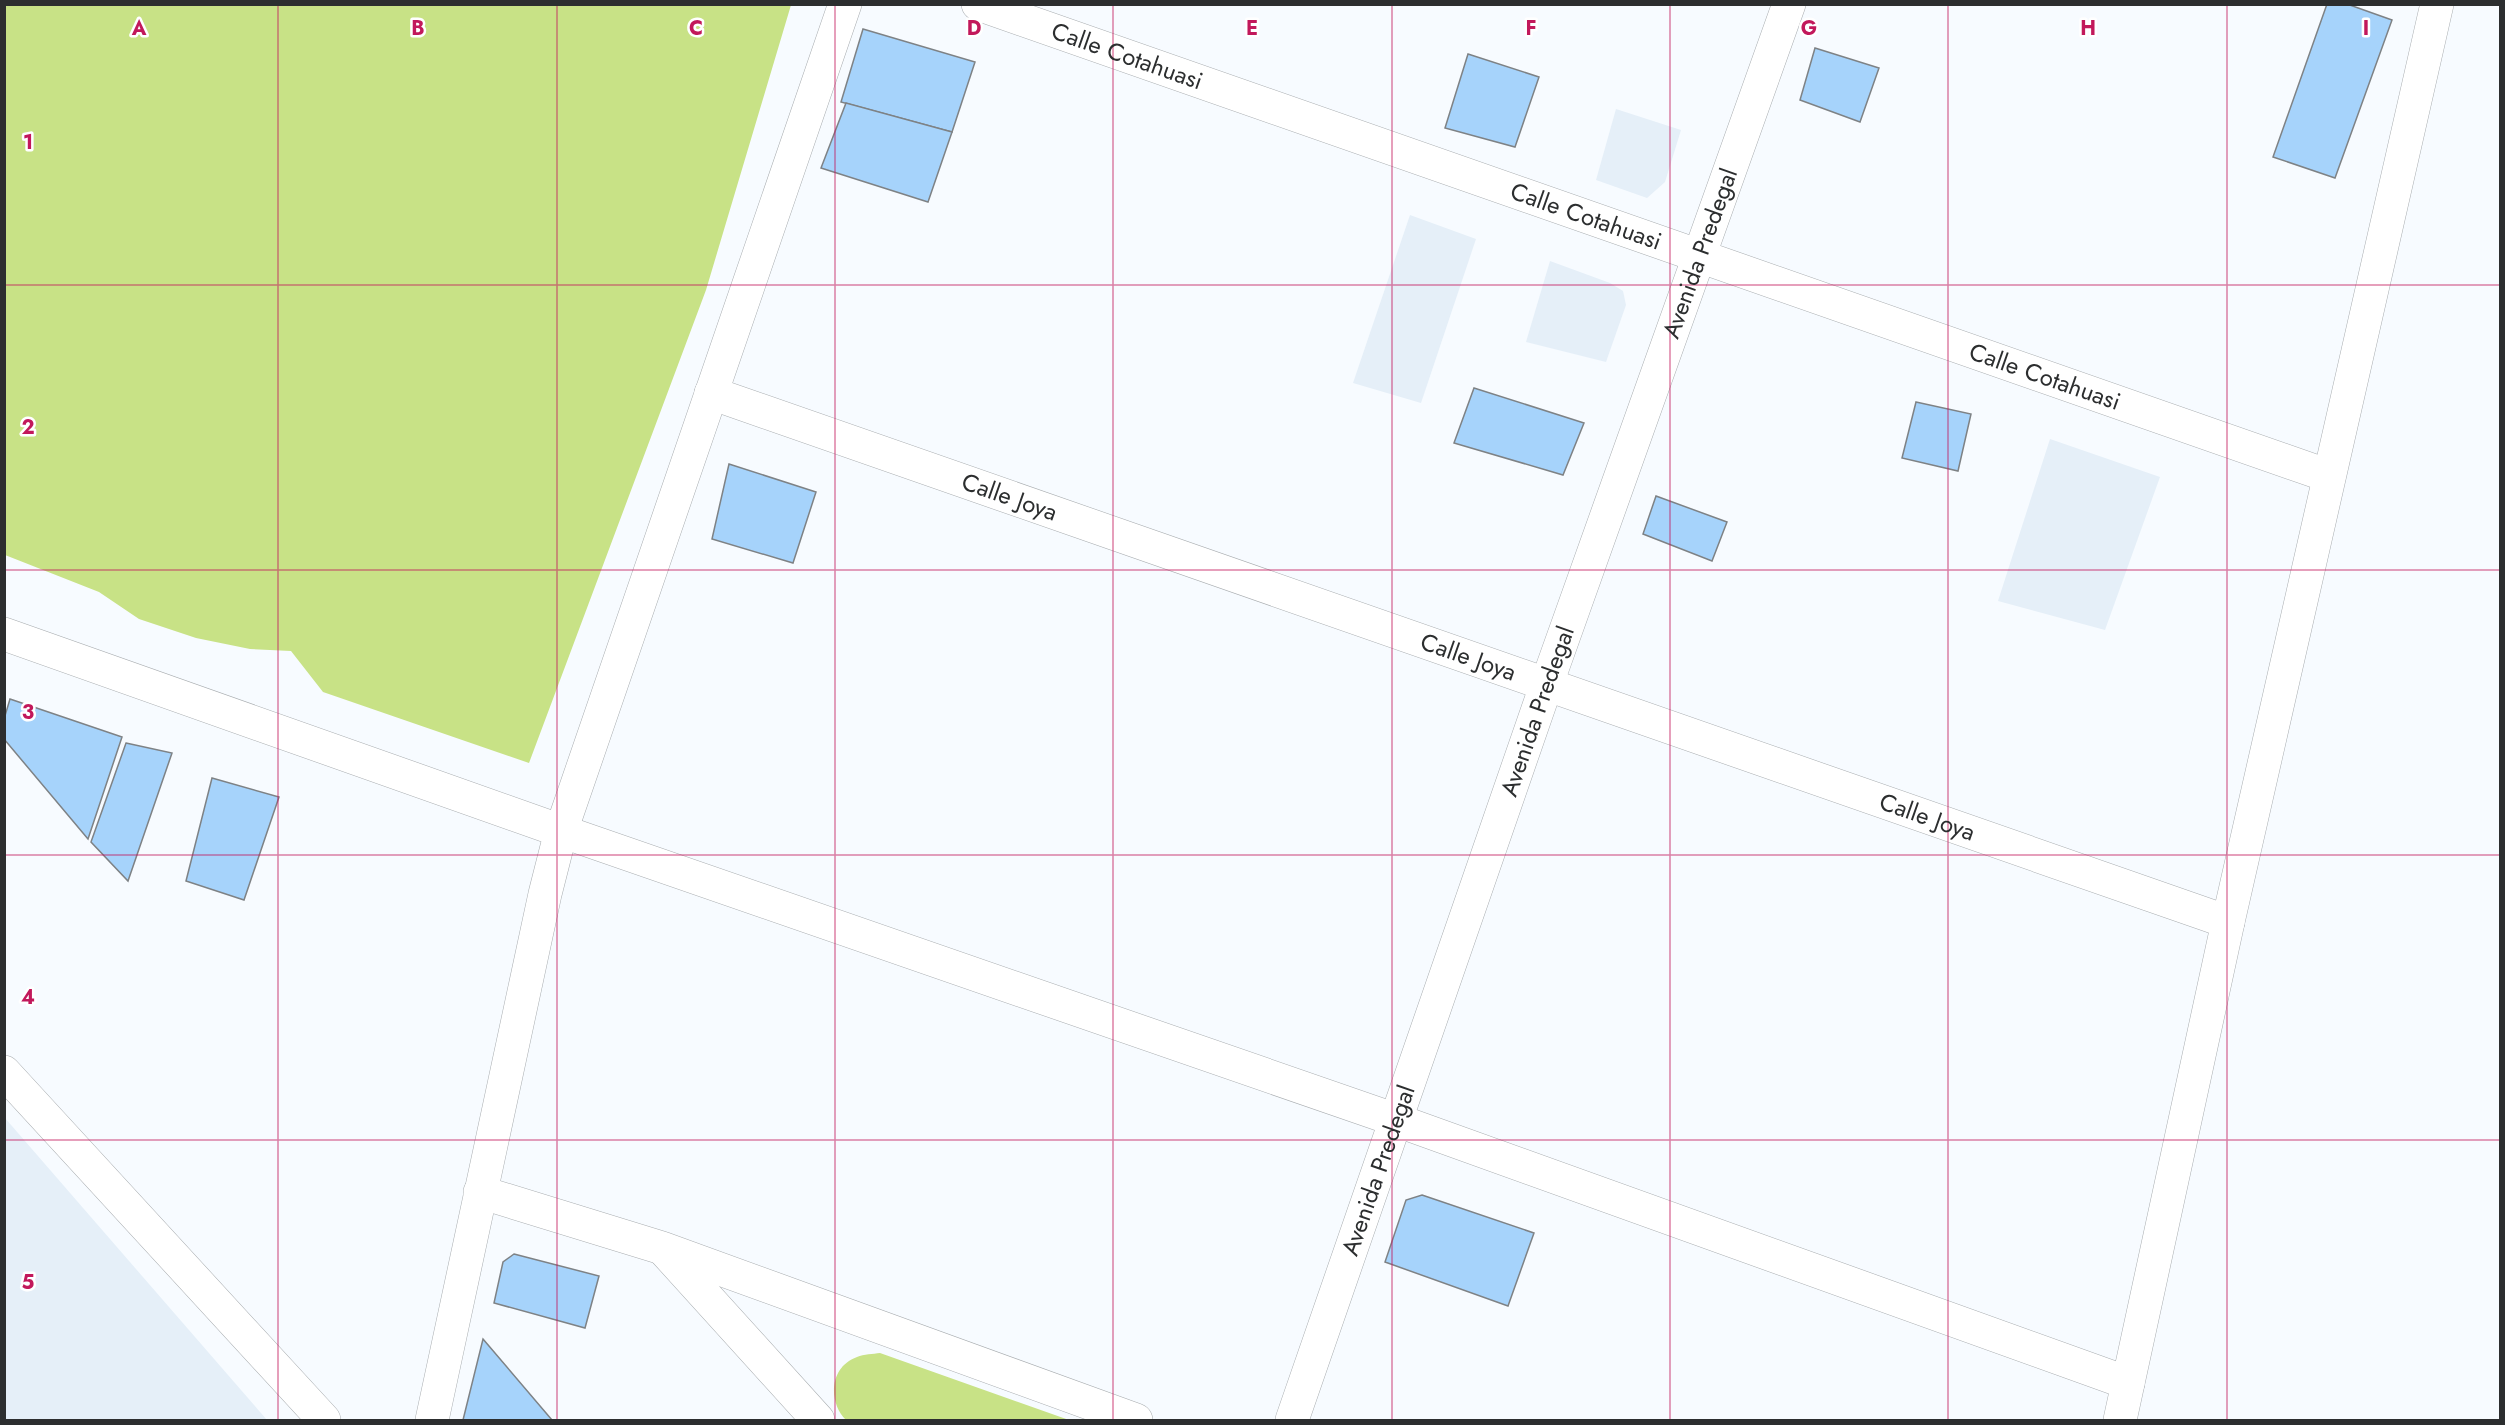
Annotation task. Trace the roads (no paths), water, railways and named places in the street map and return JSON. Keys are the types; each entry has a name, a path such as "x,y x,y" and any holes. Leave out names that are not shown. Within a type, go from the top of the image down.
{"street":[{"path":"432,1420 480,1192 561,831 845,4"},
{"name":"Calle Cotahuasi","path":"978,4 2330,476"},
{"name":"Avenida Predegal","path":"1292,1420 1547,684 1789,4"},
{"path":"2120,1420 2228,922 2437,4"},
{"name":"Calle Joya","path":"711,393 2228,922"},
{"path":"4,634 561,831 1396,1120 2128,1383"},
{"path":"4,1072 324,1420"},
{"path":"480,1192 662,1248 1136,1420"},
{"path":"662,1248 818,1420"}]}
